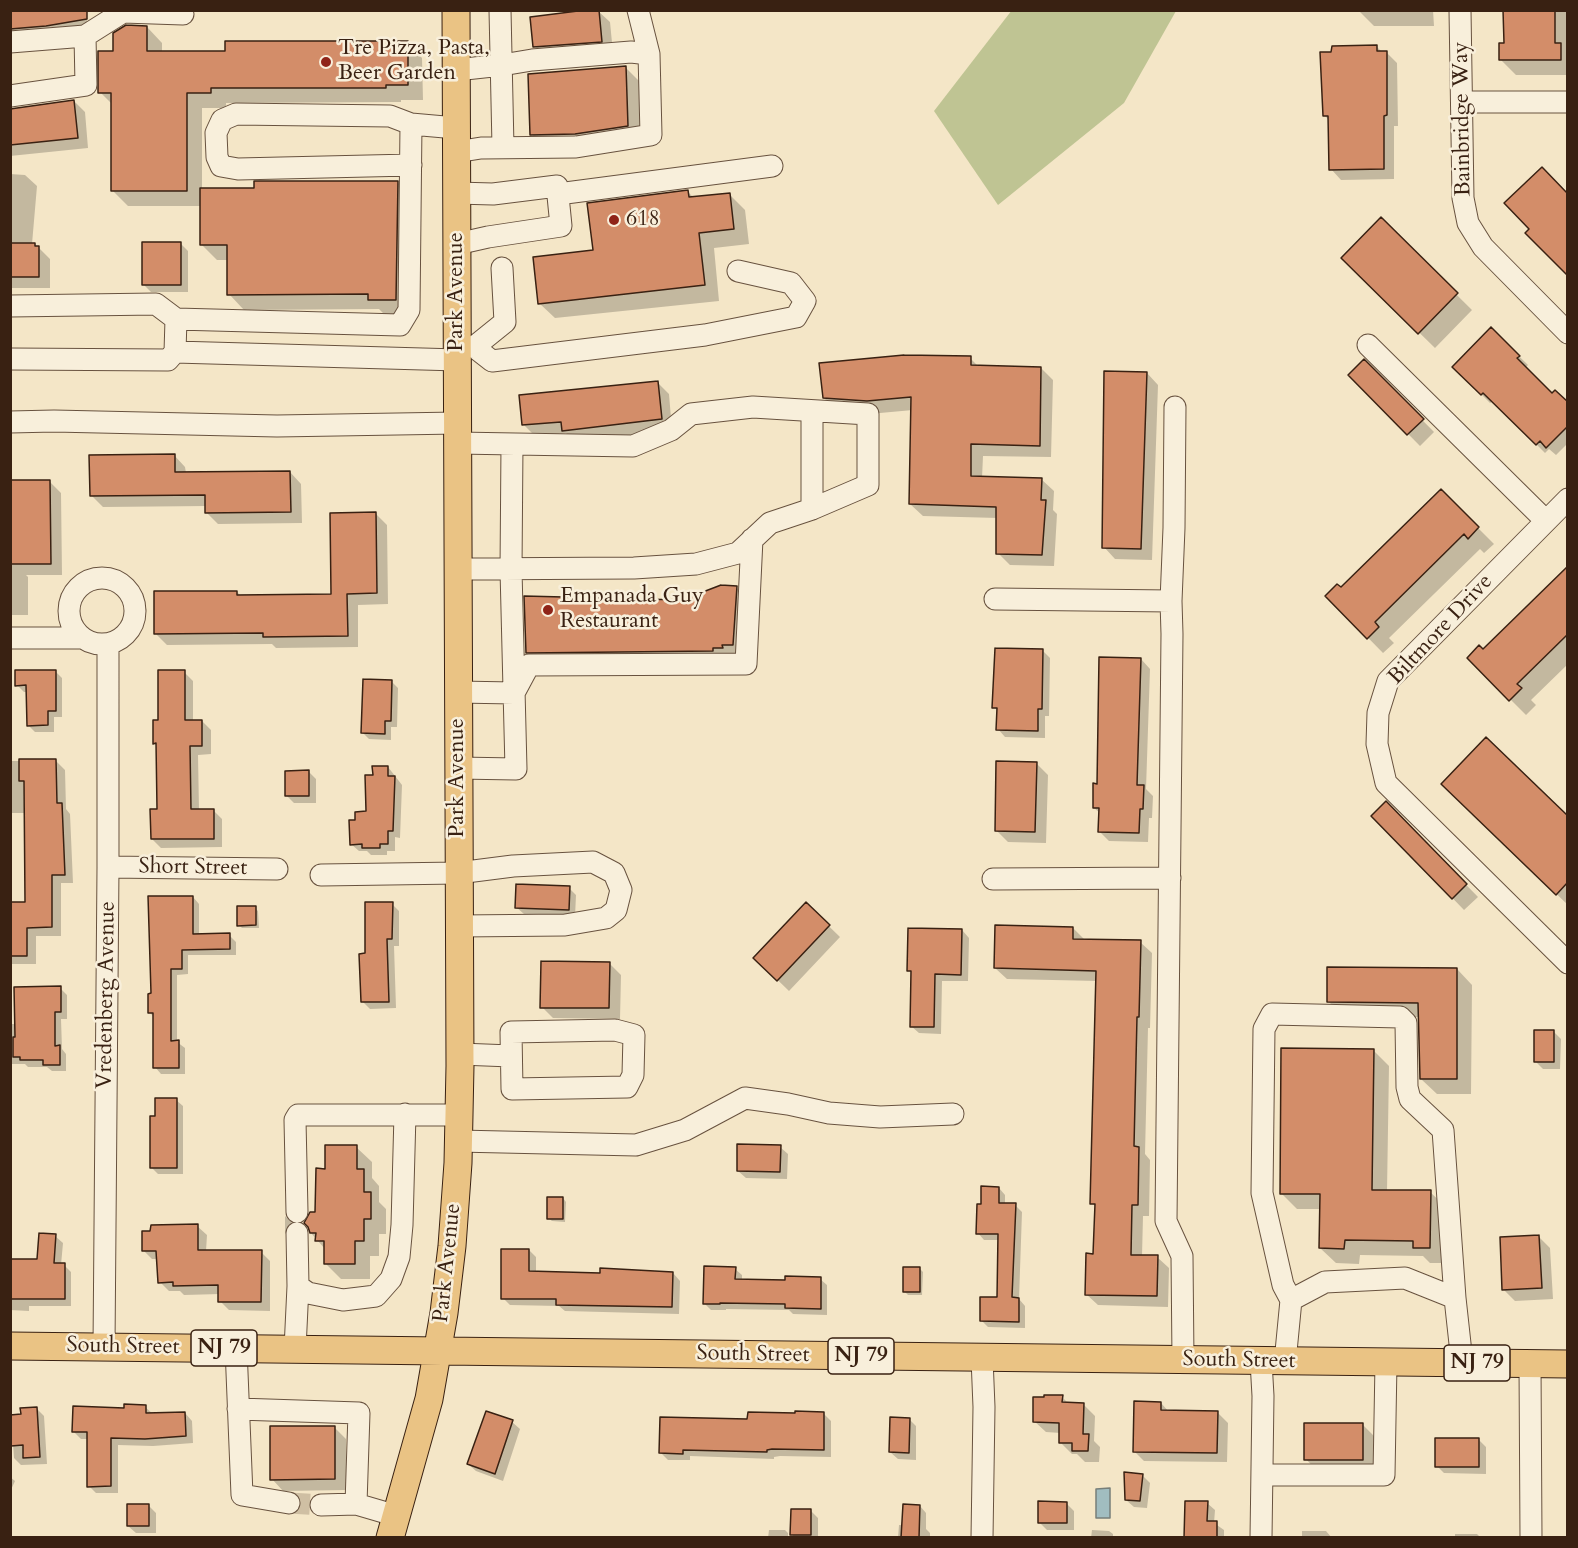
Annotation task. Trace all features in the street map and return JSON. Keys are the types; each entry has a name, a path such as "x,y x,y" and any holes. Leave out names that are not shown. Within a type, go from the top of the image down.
{"main road":[{"name":"Park Avenue","path":"393,1527 429,1399 452,1246 459,1128 457,433 463,351 457,244 456,10"},
{"name":"South Street","path":"10,1346 1568,1364"}],"street":[{"path":"500,10 503,147"},
{"path":"411,165 238,169 221,166 217,157 216,133 222,120 236,114 390,116 481,148 576,147 651,135 650,54 638,10"},
{"name":"Bainbridge Way","path":"1460,10 1463,198 1468,222 1483,247 1568,333"},
{"path":"10,42 85,36 123,12 183,14"},
{"path":"10,96 86,85 85,36"},
{"path":"456,70 532,60 631,52 650,54"},
{"path":"1462,102 1568,102"},
{"path":"10,306 156,304 176,319 400,324 409,310 411,124"},
{"path":"558,194 772,166"},
{"path":"456,193 493,194 557,186 561,226 457,244"},
{"path":"463,351 505,322 502,268"},
{"path":"10,359 168,360 176,352 463,351 492,361 705,335 796,317 805,301 791,283 738,271"},
{"path":"176,319 176,352"},
{"path":"1368,345 1546,521"},
{"path":"10,422 65,421 277,426 457,433 512,444 633,446 671,430 691,414 753,406 868,414 868,485 812,509 770,523 738,553 696,564 634,568 457,569"},
{"path":"1175,407 1171,601 1166,1221 1182,1256 1183,1360"},
{"path":"812,411 812,509"},
{"path":"458,768 516,769 511,570 512,444"},
{"name":"Biltmore Drive","path":"1564,954 1386,783 1377,744 1378,713 1388,681 1568,499"},
{"path":"514,693 529,665 746,664 752,539"},
{"path":"97,579 110,579 121,584 130,594 135,606 134,619 129,630 120,639 108,644 95,644 83,638 74,629 70,617 70,604 76,592 85,584 97,579"},
{"path":"995,599 1171,601"},
{"path":"10,639 83,638"},
{"name":"Vredenberg Avenue","path":"104,1347 108,644"},
{"path":"457,692 514,693"},
{"path":"321,875 458,873 513,866 594,862 614,873 621,890 616,910 606,918 565,925 459,926"},
{"name":"Short Street","path":"108,867 277,869"},
{"path":"993,879 1170,878"},
{"path":"1261,1538 1263,1396 1291,1300 1283,1285 1262,1193 1264,1029 1272,1014 1400,1017 1406,1023 1407,1087 1410,1099 1443,1130 1462,1362"},
{"path":"615,1030 634,1035 633,1075 627,1087 512,1089 511,1056 511,1032 615,1030"},
{"path":"460,1054 511,1056"},
{"path":"295,1349 298,1286 295,1120 298,1115 405,1114 459,1128 636,1145 685,1130 745,1098 860,1116 953,1114"},
{"path":"298,1286 308,1293 343,1299 362,1298 376,1296 391,1280 399,1257 402,1225 405,1114"},
{"path":"1291,1300 1325,1282 1405,1278 1455,1298"},
{"path":"236,1348 242,1495 289,1503"},
{"path":"982,1358 984,1407 982,1538"},
{"path":"1262,1475 1384,1474 1386,1363"},
{"path":"1530,1364 1531,1538"},
{"path":"238,1408 359,1413 356,1504"},
{"path":"321,1505 356,1504 393,1527"}],"green space":[{"path":"1012,10 1176,11 1124,103 998,205 934,111"}],"water":[{"path":"1110,1488 1110,1518 1096,1518 1096,1489"}],"building":[{"path":"10,10 87,10 87,19 10,29"},
{"path":"599,10 602,42 533,47 530,17"},
{"path":"1503,10 1555,10 1555,43 1561,43 1561,60 1499,60 1499,43 1504,43"},
{"path":"126,25 147,26 147,51 225,51 225,41 408,41 408,85 386,85 386,88 211,88 211,93 187,93 187,191 111,191 111,93 98,93 98,51 113,51 113,33"},
{"path":"1377,45 1377,51 1387,51 1384,169 1329,170 1328,116 1323,116 1320,52 1331,52 1332,46"},
{"path":"626,66 628,126 575,134 530,135 528,74"},
{"path":"74,100 78,138 10,145 10,109"},
{"path":"1542,167 1568,194 1568,276 1525,233 1529,229 1504,203"},
{"path":"254,181 398,181 396,300 368,300 368,294 227,295 227,245 200,245 200,188 254,188"},
{"path":"688,190 689,197 730,193 734,229 699,233 705,285 538,304 533,257 593,250 587,203"},
{"path":"1381,217 1458,293 1418,334 1341,258"},
{"path":"142,242 181,242 181,285 142,285"},
{"path":"10,243 35,243 35,246 39,246 39,277 10,277"},
{"path":"1491,327 1520,356 1517,358 1552,393 1555,390 1568,402 1568,426 1546,448 1540,441 1536,445 1483,393 1481,395 1452,367"},
{"path":"904,355 971,356 971,365 1041,367 1040,446 971,444 971,476 1042,478 1041,500 1046,500 1042,555 996,554 996,507 909,504 911,397 867,401 823,398 819,363"},
{"path":"1364,359 1424,419 1407,435 1348,375"},
{"path":"1104,371 1147,372 1141,549 1102,548"},
{"path":"658,381 662,419 562,431 561,422 522,425 519,395"},
{"path":"175,454 175,472 290,471 291,512 205,513 205,495 90,496 89,455"},
{"path":"10,480 50,480 51,564 10,564"},
{"path":"1441,489 1479,527 1468,539 1464,534 1375,622 1379,627 1367,639 1325,596 1337,584 1341,587"},
{"path":"376,512 377,593 347,594 348,636 263,637 263,633 154,634 154,591 237,591 237,595 331,594 330,513"},
{"path":"1568,566 1568,634 1517,684 1522,688 1509,701 1467,658 1479,645 1483,649"},
{"path":"721,585 737,586 733,645 722,645 723,648 713,648 713,651 526,653 524,596 682,600"},
{"path":"995,648 1043,649 1042,709 1038,709 1038,731 996,730 997,708 992,708"},
{"path":"1099,657 1141,658 1137,785 1144,785 1139,833 1098,832 1099,808 1093,808 1093,783 1097,784"},
{"path":"15,670 56,670 56,711 48,711 48,725 27,726 26,685 15,686"},
{"path":"158,670 185,670 185,720 202,720 202,746 190,746 191,809 214,809 214,839 151,839 150,809 157,809 156,743 153,744 153,720 158,720"},
{"path":"363,679 392,680 391,721 385,721 385,734 361,733"},
{"path":"1486,737 1568,816 1568,882 1556,895 1441,784"},
{"path":"19,759 56,759 57,803 62,803 65,875 52,875 52,927 27,928 27,956 10,956 10,902 25,902 24,781 19,781"},
{"path":"996,761 1037,762 1035,832 995,831"},
{"path":"372,766 388,766 388,776 395,776 393,831 388,831 388,844 380,844 380,848 362,848 362,844 350,845 349,820 355,820 355,812 366,811 365,775 373,775"},
{"path":"309,770 309,796 285,796 285,771"},
{"path":"1386,801 1467,884 1452,899 1371,816"},
{"path":"516,884 570,886 569,910 515,908"},
{"path":"148,896 193,896 193,934 230,933 230,949 182,950 182,969 171,969 171,1041 179,1040 179,1068 153,1068 153,1013 148,1013 148,994 151,993"},
{"path":"365,902 393,902 392,939 387,939 389,1002 361,1002 359,954 365,953"},
{"path":"806,902 830,925 777,981 753,958"},
{"path":"237,906 256,906 256,925 237,926"},
{"path":"995,925 1073,927 1073,939 1141,940 1134,1146 1139,1147 1138,1205 1132,1205 1131,1255 1158,1255 1157,1296 1085,1295 1086,1253 1093,1254 1095,1204 1090,1204 1096,971 994,968"},
{"path":"908,928 962,929 961,975 935,974 934,1027 910,1027 911,971 907,971"},
{"path":"541,961 610,962 609,1008 540,1008"},
{"path":"1327,967 1457,968 1457,1079 1420,1079 1418,1003 1327,1002"},
{"path":"61,986 61,1012 55,1012 55,1046 60,1045 60,1065 43,1065 43,1060 20,1060 20,1057 13,1057 14,987"},
{"path":"1534,1030 1554,1030 1554,1062 1534,1062"},
{"path":"1281,1048 1374,1049 1372,1190 1431,1190 1430,1248 1413,1248 1413,1241 1345,1240 1344,1249 1319,1248 1320,1194 1280,1194"},
{"path":"155,1098 177,1098 177,1168 150,1168 150,1116 155,1116"},
{"path":"737,1144 781,1145 780,1172 737,1171"},
{"path":"325,1145 357,1145 357,1169 364,1169 364,1192 371,1192 371,1219 364,1219 364,1241 355,1241 355,1264 324,1264 324,1241 315,1241 316,1233 310,1233 304,1223 310,1212 315,1212 316,1168 325,1169"},
{"path":"981,1186 999,1187 999,1203 1016,1203 1012,1297 1019,1298 1019,1322 980,1321 980,1297 997,1297 998,1234 976,1234 977,1204 981,1204"},
{"path":"547,1197 563,1197 563,1219 547,1219"},
{"path":"198,1224 198,1250 262,1250 261,1302 218,1302 218,1285 173,1286 173,1282 158,1283 156,1251 142,1251 142,1231 150,1231 151,1225"},
{"path":"39,1233 56,1234 54,1263 65,1263 65,1299 10,1299 10,1259 37,1259"},
{"path":"1539,1235 1542,1288 1502,1290 1500,1237"},
{"path":"501,1249 529,1249 529,1271 600,1273 600,1268 673,1272 672,1307 556,1305 556,1299 501,1299"},
{"path":"704,1266 736,1267 735,1279 785,1280 785,1276 821,1277 821,1309 785,1308 785,1304 703,1304"},
{"path":"903,1267 920,1267 920,1292 903,1292"},
{"path":"1044,1395 1063,1395 1062,1402 1084,1403 1083,1434 1089,1434 1088,1451 1072,1451 1072,1443 1059,1443 1059,1423 1033,1422 1033,1397 1044,1397"},
{"path":"1134,1401 1161,1402 1161,1410 1218,1411 1217,1453 1133,1452"},
{"path":"124,1404 146,1405 146,1413 185,1412 186,1436 145,1439 111,1438 111,1486 87,1487 87,1432 72,1432 73,1406 124,1408"},
{"path":"37,1407 40,1457 23,1458 23,1445 11,1446 10,1415 21,1414 20,1408"},
{"path":"486,1411 513,1420 495,1474 467,1464"},
{"path":"795,1411 824,1412 824,1450 772,1449 767,1452 683,1450 683,1454 659,1453 660,1417 747,1419 748,1412 795,1413"},
{"path":"890,1417 910,1418 909,1453 889,1452"},
{"path":"1304,1423 1363,1423 1363,1460 1304,1460"},
{"path":"270,1426 335,1426 335,1479 270,1480"},
{"path":"1435,1438 1479,1438 1479,1467 1435,1467"},
{"path":"1124,1472 1143,1474 1140,1501 1125,1500"},
{"path":"1038,1501 1067,1502 1067,1523 1038,1523"},
{"path":"1185,1501 1208,1501 1207,1521 1217,1521 1217,1538 1184,1538"},
{"path":"127,1504 149,1504 149,1526 127,1526"},
{"path":"903,1504 920,1505 919,1538 901,1538"},
{"path":"791,1509 811,1509 811,1535 790,1535"}],"tunnel":[{"path":"289,1503 321,1505"}],"place":[{"name":"Tre Pizza, Pasta, Beer Garden","path":"326,62"},
{"name":"618","path":"614,220"},
{"name":"Empanada Guy Restaurant","path":"548,610"}]}
